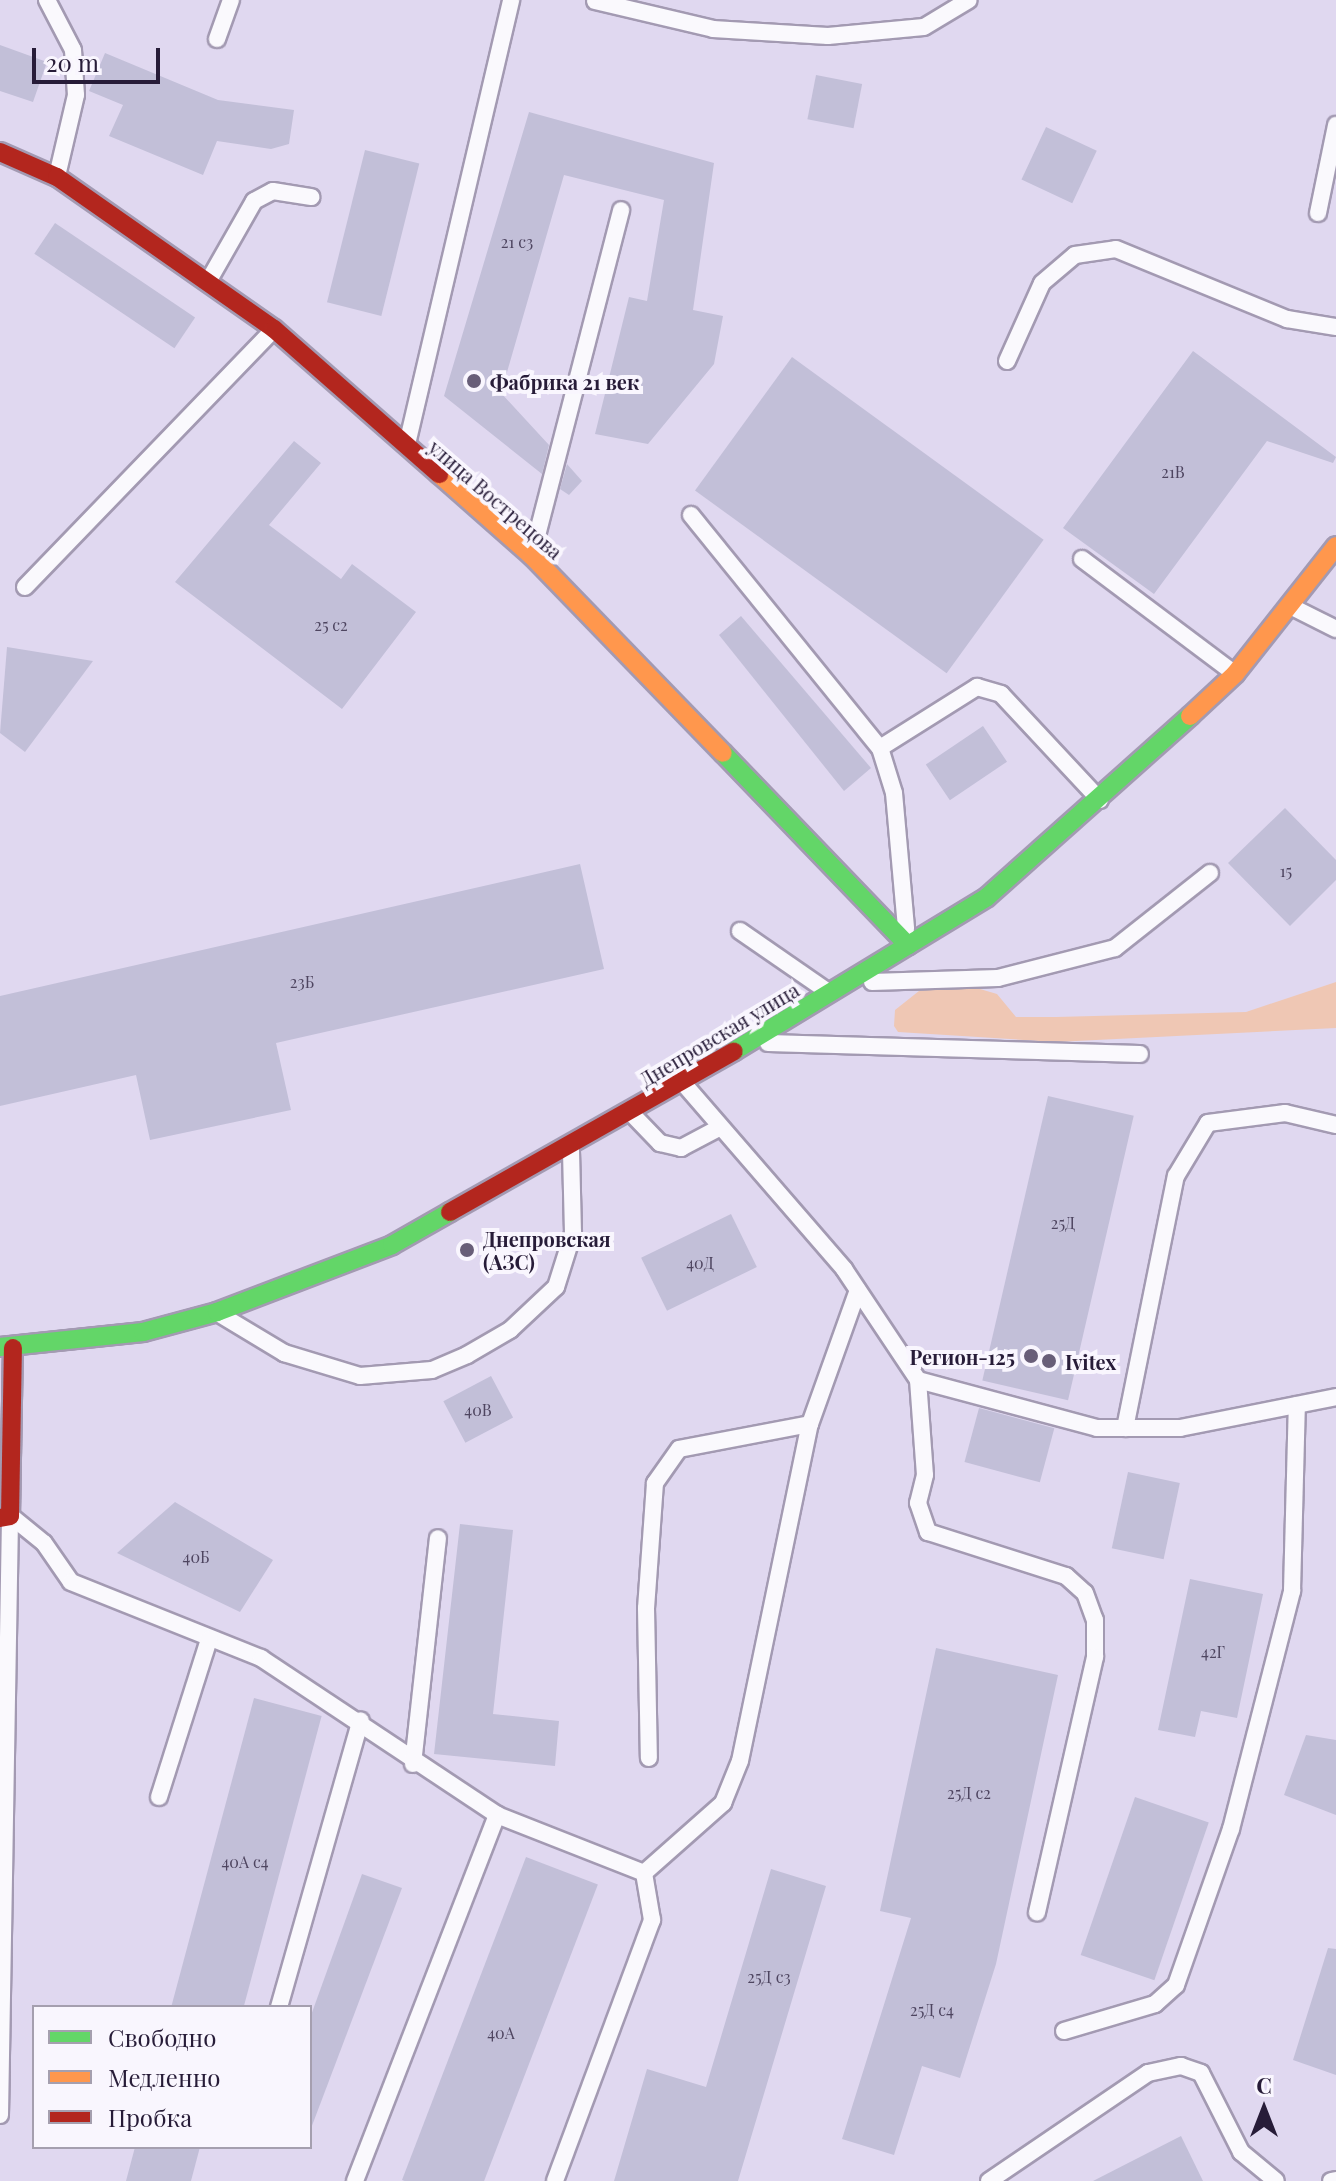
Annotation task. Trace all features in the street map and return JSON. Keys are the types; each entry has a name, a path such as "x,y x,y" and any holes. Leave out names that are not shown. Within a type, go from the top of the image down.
{"main road":[{"name":"улица Вострецова","path":"0,152 57,177 209,280 274,329 406,449 532,556 908,945"},
{"name":"Днепровская улица","path":"7,1347 143,1332 217,1312 392,1245 750,1042 987,897 1101,801 1235,674 1292,607 1336,546"},
{"path":"5,1517 7,1347"}],"lane":[{"path":"47,0 73,50 76,95 57,177"},
{"path":"217,39 231,0"},
{"path":"406,449 511,0"},
{"path":"595,1 713,29 828,36 924,27 969,0"},
{"path":"1318,213 1336,125"},
{"path":"209,280 254,201 273,191 312,197"},
{"path":"532,556 621,210"},
{"path":"1007,361 1042,283 1075,255 1116,249 1287,319 1336,327"},
{"path":"25,587 274,329"},
{"path":"691,515 880,748 894,793 908,945"},
{"path":"1082,559 1235,674"},
{"path":"1292,607 1336,629"},
{"path":"880,748 977,687 1001,694 1101,801"},
{"path":"740,931 838,988 998,978 1115,948 1210,873"},
{"path":"750,1042 1140,1054"},
{"path":"683,1082 858,1290 918,1380 925,1475 918,1503 928,1532 1066,1576 1085,1593 1095,1620 1095,1657 1037,1912"},
{"path":"631,1112 660,1143 681,1148 719,1128"},
{"path":"1125,1428 1176,1176 1208,1123 1285,1113 1336,1125"},
{"path":"217,1312 284,1353 360,1376 432,1370 467,1355 510,1330 556,1287 573,1233 571,1146"},
{"path":"644,1873 723,1803 740,1761 810,1424 858,1290"},
{"path":"918,1380 1097,1428 1180,1428 1336,1397"},
{"path":"1064,2031 1155,2004 1176,1985 1231,1829 1292,1591 1297,1405"},
{"path":"649,1758 646,1608 655,1483 679,1449 810,1424"},
{"path":"5,1517 44,1543 71,1582 261,1658 361,1720 413,1764 497,1815 644,1873"},
{"path":"0,2115 5,1517"},
{"path":"413,1764 438,1538"},
{"path":"159,1797 209,1639"},
{"path":"280,2005 361,1720"},
{"path":"355,2181 497,1815"},
{"path":"555,2181 652,1920 644,1873"},
{"path":"989,2181 1148,2073 1181,2066 1201,2073 1241,2152 1276,2181"}],"shaded area":[{"path":"1336,982 1336,1028 1056,1042 898,1032 894,1026 895,1010 919,991 963,984 997,994 1016,1017 1056,1017 1246,1012"}],"building":[{"path":"0,45 47,62 33,102 0,91"},
{"path":"105,53 218,100 294,110 289,144 271,149 217,141 203,175 109,136 123,105 89,91"},
{"path":"816,75 862,84 854,128 807,119"},
{"path":"529,112 714,163 693,310 723,316 714,364 648,444 595,434 629,297 647,301 664,200 564,175 501,393 549,445 542,474 444,396"},
{"path":"1046,127 1097,151 1072,203 1021,180"},
{"path":"365,150 419,164 381,316 327,302"},
{"path":"55,223 195,318 174,348 34,254"},
{"path":"1193,351 1336,457 1333,463 1267,441 1154,594 1063,528"},
{"path":"792,357 1044,540 947,673 695,490"},
{"path":"294,441 321,463 269,525 341,579 352,564 416,612 342,709 175,582"},
{"path":"567,464 582,481 569,495 560,489"},
{"path":"741,616 871,768 844,791 719,635"},
{"path":"7,647 93,661 25,752 0,733"},
{"path":"983,726 1007,762 950,800 926,765"},
{"path":"1285,808 1336,860 1336,880 1290,926 1228,863"},
{"path":"580,864 604,969 276,1043 291,1110 150,1140 136,1075 0,1106 0,996"},
{"path":"1048,1096 1134,1116 1068,1400 982,1381"},
{"path":"731,1214 757,1267 667,1311 641,1258"},
{"path":"491,1376 513,1417 465,1443 443,1401"},
{"path":"979,1408 1054,1428 1040,1482 965,1462"},
{"path":"1128,1472 1180,1483 1164,1559 1112,1548"},
{"path":"175,1502 273,1560 240,1612 117,1553"},
{"path":"460,1524 513,1530 493,1714 559,1721 555,1766 434,1754"},
{"path":"1190,1579 1263,1594 1237,1718 1201,1711 1195,1737 1158,1730"},
{"path":"936,1648 1058,1675 996,1964 960,2078 922,2066 894,2155 842,2139 911,1918 880,1911"},
{"path":"254,1698 322,1716 244,2005 172,2005"},
{"path":"1306,1735 1336,1740 1336,1815 1284,1795"},
{"path":"1135,1797 1209,1822 1154,1980 1081,1955"},
{"path":"526,1857 598,1885 484,2181 402,2180"},
{"path":"771,1869 826,1886 738,2181 614,2181 647,2069 706,2087"},
{"path":"362,1874 402,1888 312,2126 312,2012"},
{"path":"1328,1948 1336,1949 1336,2075 1293,2060"},
{"path":"1181,2136 1203,2181 1093,2181"},
{"path":"134,2149 199,2149 191,2181 126,2181"}],"traffic: fast":[{"path":"734,1051 987,897 1190,716"},
{"path":"723,753 908,945"},
{"path":"0,1347 143,1332 217,1312 392,1245 450,1212"}],"traffic: slow":[{"path":"439,474 532,556 723,753"},
{"path":"1190,716 1235,674 1336,546"}],"traffic: jam":[{"path":"0,152 57,177 274,329 439,474"},
{"path":"450,1212 734,1051"},
{"path":"0,1518 10,1516 13,1348"}],"place":[{"name":"Фабрика 21 век","path":"474,381"},
{"name":"Днепровская (АЗС)","path":"467,1250"},
{"name":"Регион-125","path":"1031,1356"},
{"name":"Ivitex","path":"1049,1361"}]}
